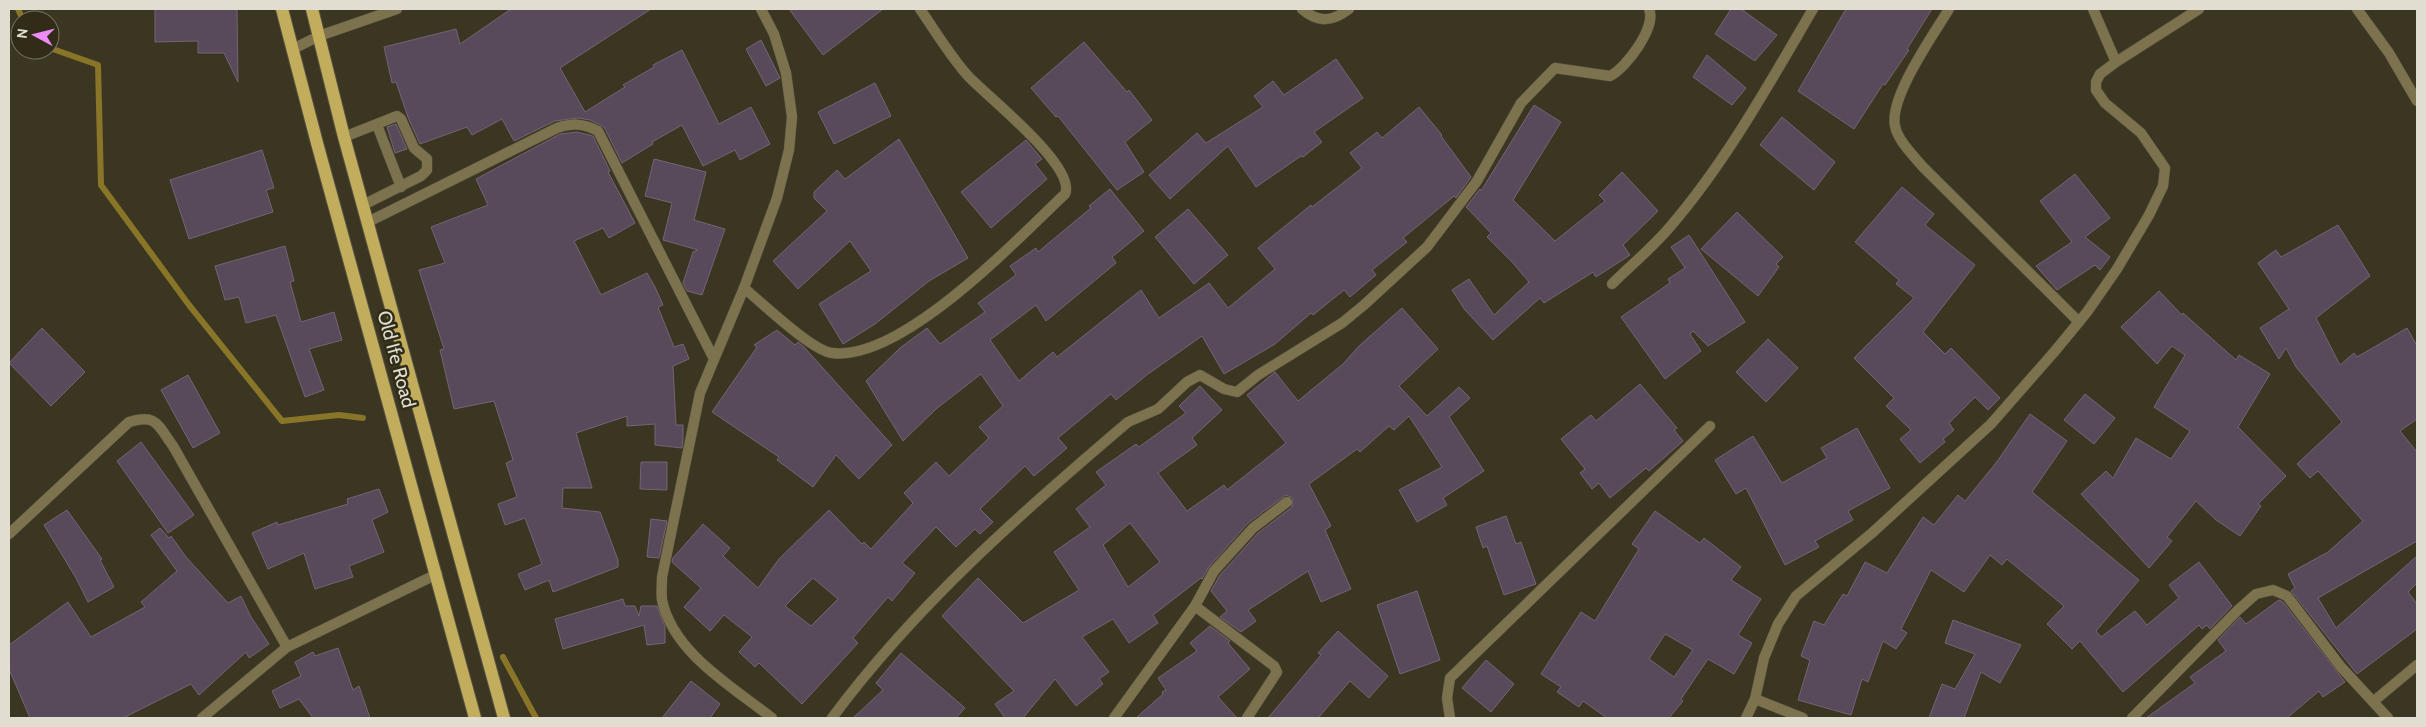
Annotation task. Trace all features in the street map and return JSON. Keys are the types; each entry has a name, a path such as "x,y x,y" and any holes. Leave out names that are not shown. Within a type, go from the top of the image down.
{"main road":[{"name":"Old Ife Road","path":"282,9 476,718"},
{"name":"Old Ife Road","path":"312,9 344,137 504,718"}],"street":[{"path":"293,49 319,36 397,9"},
{"path":"761,9 774,34 786,72 792,117 789,150 777,198 744,288 713,357 700,393 662,577 662,601 676,635 691,654 772,718"},
{"path":"744,288 795,332 831,353 864,350 906,330 957,293 1065,194 1068,188 1067,182 1046,150 969,77 920,9"},
{"path":"1302,9 1310,16 1322,21 1338,17 1348,9"},
{"path":"1612,284 1668,229 1699,190 1770,83 1813,9"},
{"path":"1949,9 1897,100 1895,126 1899,136 1923,166 2079,322"},
{"path":"2093,9 2116,62"},
{"path":"1746,718 1755,699 1764,658 1778,624 1796,596 1878,527 1991,424 2079,322 2117,269 2149,215 2163,186 2165,168 2142,133 2105,104 2096,90 2096,82 2100,74 2116,62 2199,9"},
{"path":"2357,9 2388,53 2417,101"},
{"path":"832,718 877,660 953,580 1128,422 1158,408 1187,382 1200,375 1224,389 1237,392 1258,376 1342,323 1364,305 1427,246 1477,181 1521,103 1541,80 1555,68 1610,76 1615,74 1635,51 1648,29 1651,10"},
{"path":"344,137 397,116 401,118 414,148 427,159 427,170 421,176 363,205"},
{"path":"368,222 557,128 571,124 588,126 598,131 713,357"},
{"path":"377,125 401,187"},
{"path":"9,534 129,422 144,417 154,421 173,446 287,647"},
{"path":"1450,718 1447,698 1450,678 1710,426"},
{"path":"1114,718 1194,606 1214,570 1252,528 1287,502"},
{"path":"202,718 287,647 436,574"},
{"path":"2132,718 2238,610 2256,594 2273,590 2288,596 2341,667 2388,718"},
{"path":"1194,606 1274,666 1277,672 1247,718"},
{"path":"2374,701 2417,665"},
{"path":"1755,699 1803,718"}],"building":[{"path":"155,9 237,9 238,82 224,53 198,53 198,41 155,42"},
{"path":"511,9 651,9 560,68 585,112 625,87 623,85 654,67 653,65 682,50 719,124 751,107 770,144 740,160 735,150 703,166 682,125 652,142 653,144 622,163 604,127 590,120 578,118 555,121 514,141 502,119 472,135 467,127 420,144 396,82 392,83 384,47 456,29 460,44"},
{"path":"789,9 883,9 823,55"},
{"path":"1731,9 1741,9 1777,35 1755,61 1715,34"},
{"path":"1846,9 1932,9 1907,49 1909,50 1885,85 1883,84 1854,129 1798,91"},
{"path":"761,40 780,78 766,86 746,49"},
{"path":"1084,42 1127,92 1129,90 1152,120 1125,142 1144,172 1117,190 1058,116 1056,117 1031,88"},
{"path":"1707,55 1746,88 1732,105 1693,77"},
{"path":"1336,59 1363,98 1314,132 1322,142 1303,157 1301,156 1256,187 1228,146 1170,199 1149,175 1197,133 1206,143 1263,107 1254,96 1273,81 1284,95"},
{"path":"875,83 891,116 834,144 818,112"},
{"path":"1534,105 1561,122 1513,200 1555,241 1605,201 1599,195 1622,172 1658,211 1623,245 1630,255 1596,277 1593,272 1544,303 1540,298 1493,340 1465,310 1452,290 1469,279 1494,315 1529,282 1487,237 1491,233 1466,207 1480,189 1481,191"},
{"path":"1419,107 1442,135 1471,177 1456,198 1454,196 1403,238 1407,242 1372,270 1376,275 1350,297 1344,290 1313,315 1311,313 1275,344 1224,374 1202,336 1148,374 1116,400 1111,394 1058,438 1067,448 1034,476 1025,466 980,509 993,522 980,534 975,529 956,547 936,527 902,563 915,573 892,601 888,597 853,638 858,643 802,704 759,663 755,667 739,652 752,637 724,615 710,631 684,607 701,588 672,562 673,558 703,524 730,548 723,556 758,588 779,559 829,510 862,544 864,542 871,549 913,503 904,493 936,462 949,476 989,438 979,427 1003,406 981,374 936,409 903,441 866,381 900,348 927,328 940,344 985,312 978,303 1016,275 1010,266 1036,248 1038,252 1091,208 1089,206 1110,189 1144,231 1112,257 1116,263 1046,321 1036,305 990,340 1019,381 1053,352 1057,357 1141,290 1159,318 1209,283 1228,308 1275,269 1258,248 1311,205 1312,207 1362,168 1350,153 1377,132 1382,138","holes":["813,578 838,599 811,626 785,606"]},
{"path":"1782,117 1835,162 1814,190 1760,145"},
{"path":"396,124 407,149 395,153 387,127"},
{"path":"577,132 593,136 610,171 608,172 635,223 609,238 603,228 574,241 601,295 647,273 655,287 663,305 658,307 674,347 683,344 689,359 673,366 676,425 683,425 682,448 655,445 655,424 627,426 627,416 576,433 592,488 563,488 562,508 600,512 618,560 618,567 553,592 549,580 525,590 518,574 542,564 525,518 505,525 498,504 517,497 506,463 513,460 494,401 454,409 440,350 444,349 419,270 445,263 431,227 488,205 476,179 560,134"},
{"path":"899,139 968,258 929,281 875,324 843,344 819,304 871,271 850,241 798,289 773,261 827,211 814,198 814,192 837,170 845,179"},
{"path":"1026,140 1042,159 1035,164 1047,179 991,228 961,192"},
{"path":"262,150 274,188 266,190 273,212 189,239 170,180"},
{"path":"654,159 706,172 694,220 725,229 702,295 687,291 683,283 693,252 698,250 663,240 672,203 645,196"},
{"path":"2075,174 2110,218 2085,237 2110,257 2100,270 2095,265 2057,290 2036,266 2072,242 2040,201"},
{"path":"1902,187 1934,214 1925,225 1975,265 1923,332 1945,354 1951,348 2000,398 1988,410 1975,397 1949,423 1954,430 1943,439 1945,442 1920,463 1900,439 1911,430 1886,406 1894,398 1854,358 1914,298 1896,284 1899,280 1855,242"},
{"path":"1188,209 1228,255 1194,284 1155,237"},
{"path":"1737,212 1783,257 1776,264 1779,267 1758,296 1701,249"},
{"path":"2338,225 2370,276 2316,318 2340,365 2354,353 2357,357 2407,328 2417,346 2417,419 2400,431 2417,452 2417,541 2318,598 2336,628 2417,556 2417,583 2408,592 2417,604 2417,629 2357,674 2291,591 2295,588 2288,574 2328,552 2363,521 2318,471 2310,478 2297,464 2342,422 2296,367 2286,348 2279,359 2260,328 2289,309 2258,263 2276,250 2281,257"},
{"path":"1689,235 1745,322 1708,346 1693,331 1690,334 1701,351 1665,379 1621,317 1670,283 1668,279 1685,268 1671,247"},
{"path":"285,246 294,281 290,282 301,322 334,312 342,340 309,349 324,390 305,397 276,315 246,323 239,297 225,300 215,266"},
{"path":"2159,291 2182,315 2183,313 2236,360 2239,355 2270,374 2238,427 2286,476 2258,504 2261,506 2240,536 2216,520 2196,501 2167,537 2172,541 2149,568 2081,494 2106,471 2113,478 2136,438 2171,459 2190,431 2154,407 2185,355 2172,346 2157,364 2121,327"},
{"path":"1402,308 1438,349 1399,386 1427,416 1459,387 1470,398 1449,417 1484,471 1443,498 1447,505 1417,522 1399,490 1442,467 1409,416 1394,430 1389,426 1360,452 1357,449 1309,484 1331,526 1325,530 1351,589 1321,602 1308,571 1248,610 1256,621 1241,632 1220,617 1227,611 1211,591 1220,575 1258,533 1292,507 1293,498 1286,495 1248,523 1209,567 1202,579 1153,615 1158,623 1129,643 1113,619 1082,637 1109,672 1099,679 1103,684 1076,706 1055,679 1023,718 1005,718 995,704 1014,691 942,616 978,578 1023,623 1079,590 1054,552 1090,527 1076,509 1106,485 1096,472 1136,444 1139,447 1186,413 1179,406 1200,386 1222,410 1192,438 1197,445 1158,473 1187,511 1224,485 1227,490 1286,443 1247,395 1275,372 1298,401 1343,364 1359,346","holes":["1130,523 1160,562 1128,587 1103,545"]},
{"path":"42,328 85,372 51,406 9,363"},
{"path":"777,330 795,345 798,342 804,347 892,445 859,479 836,455 813,487 777,460 779,457 712,412 757,347 754,345"},
{"path":"1768,339 1798,368 1766,402 1736,372"},
{"path":"188,375 220,433 193,448 161,390"},
{"path":"1640,384 1677,428 1674,430 1683,441 1649,471 1646,468 1610,498 1599,483 1592,489 1580,473 1585,469 1561,439 1591,415 1596,421"},
{"path":"2085,394 2115,418 2094,444 2064,420"},
{"path":"2030,414 2067,441 2032,492 2139,580 2096,631 2101,637 2135,611 2147,625 2179,598 2169,585 2199,562 2232,606 2210,629 2207,625 2202,629 2199,625 2123,692 2080,641 2072,649 2047,624 2064,606 2007,559 2002,565 1990,555 1964,592 1931,570 1901,629 1907,633 1896,649 1883,641 1868,682 1862,679 1851,715 1798,700 1810,660 1801,656 1814,621 1824,625 1843,594 1847,596 1865,562 1887,573 1923,517 1934,525 1958,495 1965,501 1996,463"},
{"path":"1857,428 1890,488 1848,511 1853,520 1815,541 1819,547 1785,565 1746,488 1736,494 1715,460 1753,436 1782,483 1827,458 1821,448"},
{"path":"141,442 194,515 168,533 117,461"},
{"path":"641,462 667,462 667,490 640,489"},
{"path":"379,489 388,512 372,520 384,552 349,566 353,577 315,589 304,553 268,569 252,533 277,522 278,525 348,504 347,499"},
{"path":"67,510 102,559 100,560 114,587 88,602 44,525"},
{"path":"1655,511 1700,543 1704,538 1741,567 1731,580 1761,599 1738,635 1752,643 1734,674 1708,659 1681,699 1683,701 1669,718 1607,718 1583,701 1579,707 1557,692 1561,687 1541,674 1581,612 1595,621 1639,549 1632,544","holes":["1665,634 1693,650 1674,677 1649,659"]},
{"path":"1506,516 1516,544 1521,542 1536,584 1504,595 1487,546 1483,548 1476,527"},
{"path":"651,519 667,521 659,558 647,557"},
{"path":"160,528 169,538 171,536 186,557 228,603 241,596 251,617 269,644 249,658 246,652 199,695 191,684 123,718 30,718 9,669 9,645 68,602 91,637 145,607 141,602 177,571 151,535"},
{"path":"1417,591 1440,660 1400,674 1377,605"},
{"path":"623,599 625,606 635,606 639,616 641,606 657,606 665,627 665,643 647,645 644,625 563,649 555,619"},
{"path":"2279,600 2283,602 2345,682 2323,697 2319,691 2287,718 2146,718 2195,683 2190,677 2226,651 2218,640 2240,617 2246,624"},
{"path":"1953,620 2021,645 2000,683 1981,672 1964,718 1929,718 1942,684 1955,689 1975,654 1945,643"},
{"path":"1210,626 1230,641 1228,643 1250,669 1218,697 1237,718 1136,718 1166,690 1158,678 1197,651 1190,643"},
{"path":"1338,631 1388,676 1369,698 1350,681 1318,718 1268,718 1321,655 1318,653"},
{"path":"338,648 353,690 359,686 370,718 313,718 299,699 280,708 272,691 301,676 295,662 313,652 315,656"},
{"path":"901,653 965,708 956,718 853,718 883,690 876,683"},
{"path":"1486,660 1514,684 1491,712 1462,688"},
{"path":"691,681 720,704 710,718 662,718"}],"waterway":[{"path":"60,52 98,65 101,185 189,305 282,421 339,415 363,418"},
{"path":"503,657 536,718"}]}
